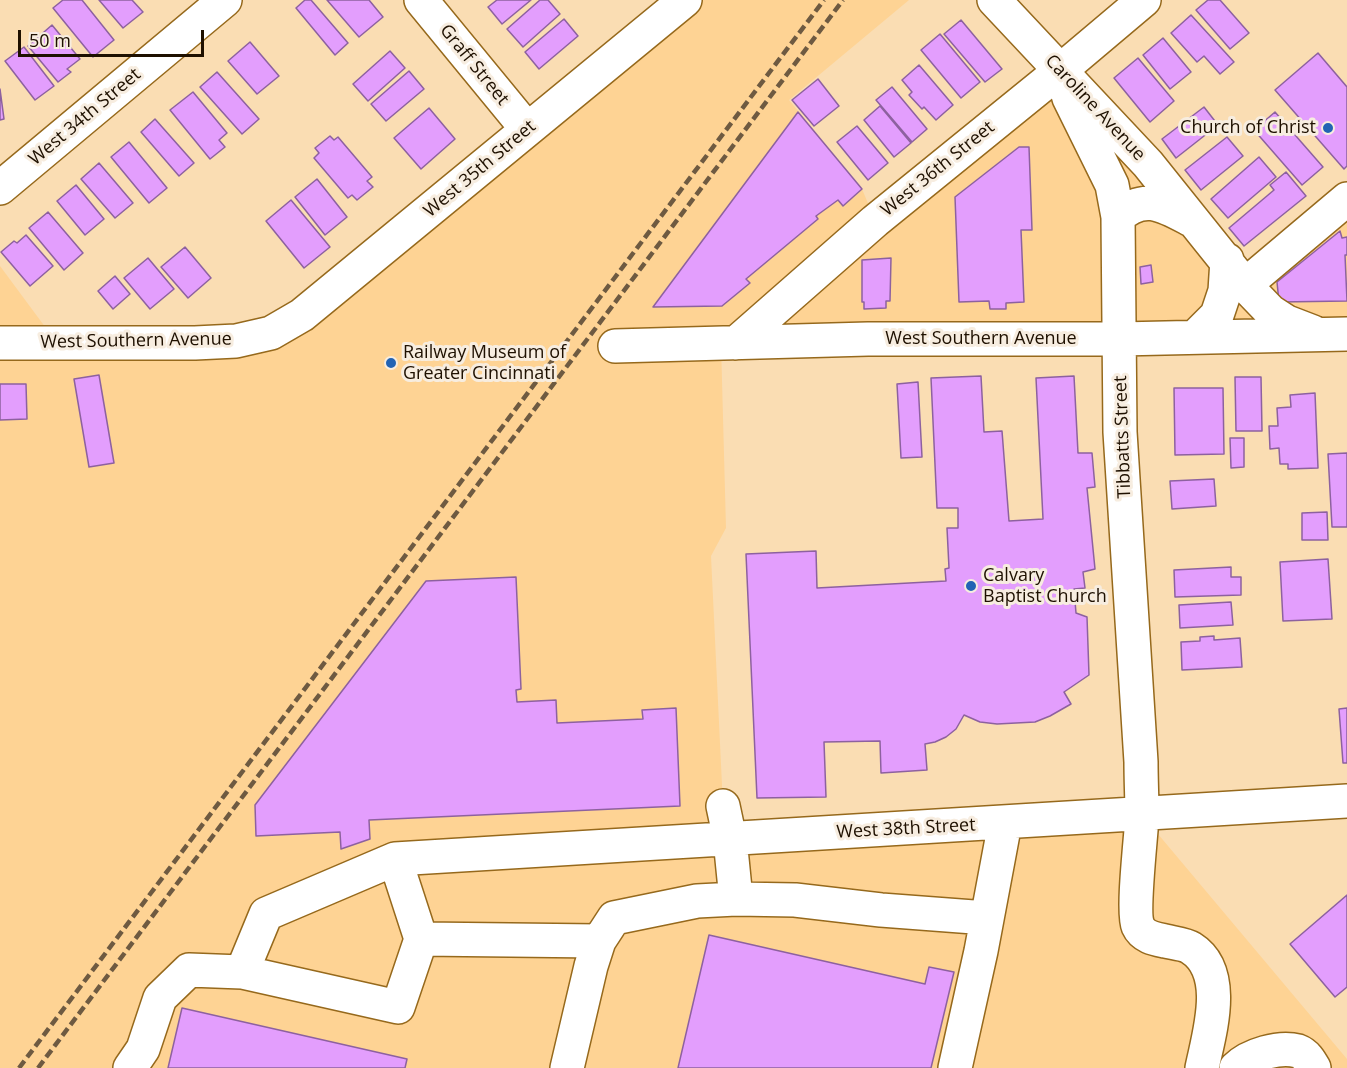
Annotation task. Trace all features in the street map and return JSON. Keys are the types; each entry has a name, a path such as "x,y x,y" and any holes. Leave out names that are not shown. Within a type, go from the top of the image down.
{"street":[{"name":"West 34th Street","path":"0,188 225,0"},
{"name":"Graff Street","path":"422,0 527,129"},
{"name":"West 35th Street","path":"271,333 302,315 685,0"},
{"name":"Caroline Avenue","path":"994,0 1148,164 1191,219 1270,311 1287,322 1332,334"},
{"name":"West 36th Street","path":"736,343 875,220 1144,0"},
{"name":"Tibbatts Street","path":"1061,70 1069,99 1112,185 1118,217 1120,432 1142,815 1138,926 1147,937 1190,947 1202,958 1211,981 1214,1012 1202,1068"},
{"path":"1196,337 1217,315 1225,291 1236,273 1347,199"},
{"name":"Caroline Avenue","path":"1118,217 1129,207 1142,203 1163,206 1191,219"},
{"name":"West Southern Avenue","path":"0,343 195,343 236,341 271,333"},
{"name":"West Southern Avenue","path":"615,346 868,339 1120,339 1332,334"},
{"name":"West 38th Street","path":"242,972 266,914 395,859 1347,801"},
{"path":"723,806 730,839 736,899"},
{"path":"955,1068 1005,823"},
{"path":"130,1068 143,1050 160,998 189,970 242,972 398,1007 421,939 395,859"},
{"path":"567,1068 591,966 599,941 614,918 697,901 736,899 795,900 881,910 987,918"},
{"path":"421,939 599,941"},
{"path":"1240,1065 1256,1055 1278,1051 1298,1051 1309,1059 1314,1068"},
{"path":"1240,1065 1273,1062 1285,1068"}],"shaded area":[{"path":"685,0 909,0 789,100 862,189 875,220 1061,70 1244,285 1347,199 1347,334 721,343 726,528 711,556 723,806 730,839 1142,815 1347,1059 1347,1068 0,1068 0,266 57,343 271,333"}],"building":[{"path":"63,0 82,0 114,40 93,57 53,8"},
{"path":"99,0 132,0 143,12 123,28"},
{"path":"305,0 311,0 348,43 335,55 296,8"},
{"path":"327,0 369,0 383,17 359,37"},
{"path":"497,0 531,0 502,24 488,7"},
{"path":"540,0 548,0 560,14 523,47 507,29"},
{"path":"1208,0 1220,0 1249,33 1230,49 1196,10"},
{"path":"1191,15 1234,62 1220,74 1204,56 1197,62 1171,33"},
{"path":"564,19 578,36 539,69 525,52"},
{"path":"961,20 1002,69 985,82 944,34"},
{"path":"52,25 80,59 67,69 71,72 58,82 28,46"},
{"path":"940,34 980,82 961,98 921,50"},
{"path":"1163,38 1191,72 1170,89 1143,55"},
{"path":"250,42 279,76 257,94 228,61"},
{"path":"24,47 54,86 35,100 5,61"},
{"path":"390,51 405,68 368,101 353,84"},
{"name":"Church of Christ","path":"1318,53 1347,87 1347,166 1344,169 1275,90"},
{"path":"1138,58 1174,101 1150,122 1114,78"},
{"path":"919,65 953,105 936,120 909,95 912,92 902,80"},
{"path":"409,71 424,89 386,121 371,104"},
{"path":"217,72 259,119 242,134 200,87"},
{"path":"818,79 839,106 814,126 792,100"},
{"path":"892,87 927,129 912,142 876,100"},
{"path":"0,89 4,119 0,120"},
{"path":"193,92 227,133 219,140 225,147 210,159 170,110"},
{"path":"880,106 911,143 894,157 864,120"},
{"path":"1204,107 1218,125 1176,158 1162,139"},
{"path":"429,108 455,139 421,169 394,138"},
{"path":"798,112 862,189 843,206 838,200 816,216 818,219 746,279 750,283 722,306 653,307"},
{"path":"1275,112 1323,167 1302,185 1254,130"},
{"path":"155,119 194,163 179,176 141,132"},
{"path":"857,126 888,163 868,180 837,142"},
{"path":"330,136 334,140 338,137 372,177 367,181 373,187 357,200 352,195 348,198 314,158 319,153 315,148"},
{"path":"1227,137 1243,156 1201,190 1185,170"},
{"path":"129,142 167,188 149,203 111,157"},
{"path":"1019,147 1029,147 1032,230 1021,230 1024,302 1006,303 1006,309 990,309 989,301 959,302 955,197"},
{"path":"1259,157 1276,177 1228,218 1211,199"},
{"path":"99,163 133,203 115,218 81,179"},
{"path":"1286,172 1306,196 1244,246 1229,228 1274,190 1270,185"},
{"path":"317,179 347,217 325,235 295,197"},
{"path":"76,185 104,219 85,235 57,201"},
{"path":"291,200 330,247 304,268 266,221"},
{"path":"48,212 83,253 64,270 29,228"},
{"path":"1340,231 1342,238 1347,237 1347,255 1345,255 1347,301 1279,302 1277,282"},
{"path":"26,235 53,266 30,286 1,252"},
{"path":"185,247 211,278 188,298 161,267"},
{"path":"148,258 174,289 150,309 124,278"},
{"path":"891,258 890,301 886,301 886,308 864,309 862,260"},
{"path":"1151,265 1153,282 1141,284 1140,267"},
{"path":"115,276 130,294 113,309 98,291"},
{"path":"99,375 114,463 89,467 74,379"},
{"name":"Calvary Baptist Church","path":"981,376 984,432 1002,431 1009,521 1043,519 1036,378 1074,376 1078,453 1092,453 1095,487 1087,488 1095,569 1083,572 1085,588 1074,589 1076,613 1087,617 1089,675 1064,692 1071,704 1035,722 997,724 980,722 964,715 956,729 946,737 925,744 927,770 881,773 880,741 824,742 826,797 757,798 746,554 816,551 817,588 946,581 945,569 949,568 947,528 958,528 958,508 937,508 931,378"},
{"path":"1235,377 1261,377 1262,431 1236,431"},
{"path":"918,382 922,457 901,458 897,384"},
{"path":"0,384 26,384 27,419 0,420"},
{"path":"1174,388 1223,388 1224,454 1175,455"},
{"path":"1315,393 1318,468 1288,469 1288,464 1280,464 1279,448 1270,449 1269,426 1278,426 1277,408 1291,407 1290,395"},
{"path":"1230,438 1244,438 1244,467 1231,468"},
{"path":"1347,453 1347,527 1332,527 1328,454"},
{"path":"1214,479 1216,506 1172,509 1170,481"},
{"path":"1327,512 1328,540 1302,540 1302,513"},
{"path":"1328,559 1332,619 1283,621 1280,562"},
{"path":"1231,567 1231,577 1241,577 1241,595 1175,597 1174,570"},
{"path":"516,577 521,689 516,690 517,702 556,700 557,723 643,719 642,710 676,708 680,806 369,820 370,839 341,849 340,832 256,836 255,805 426,581"},
{"path":"1231,602 1233,625 1180,628 1179,605"},
{"path":"1214,636 1214,640 1240,638 1242,667 1182,670 1181,642 1200,641 1200,637"},
{"path":"1347,708 1347,763 1343,763 1339,709"},
{"path":"1347,895 1347,987 1335,997 1290,944"},
{"path":"709,935 925,984 929,967 954,972 931,1068 678,1068"},
{"path":"182,1008 407,1059 405,1068 168,1068"}],"railway":[{"path":"19,1068 824,0"},
{"path":"38,1068 843,0"}],"place":[{"name":"Church of Christ","path":"1328,128"},
{"name":"Railway Museum of Greater Cincinnati","path":"391,363"},
{"name":"Calvary Baptist Church","path":"971,586"}]}
